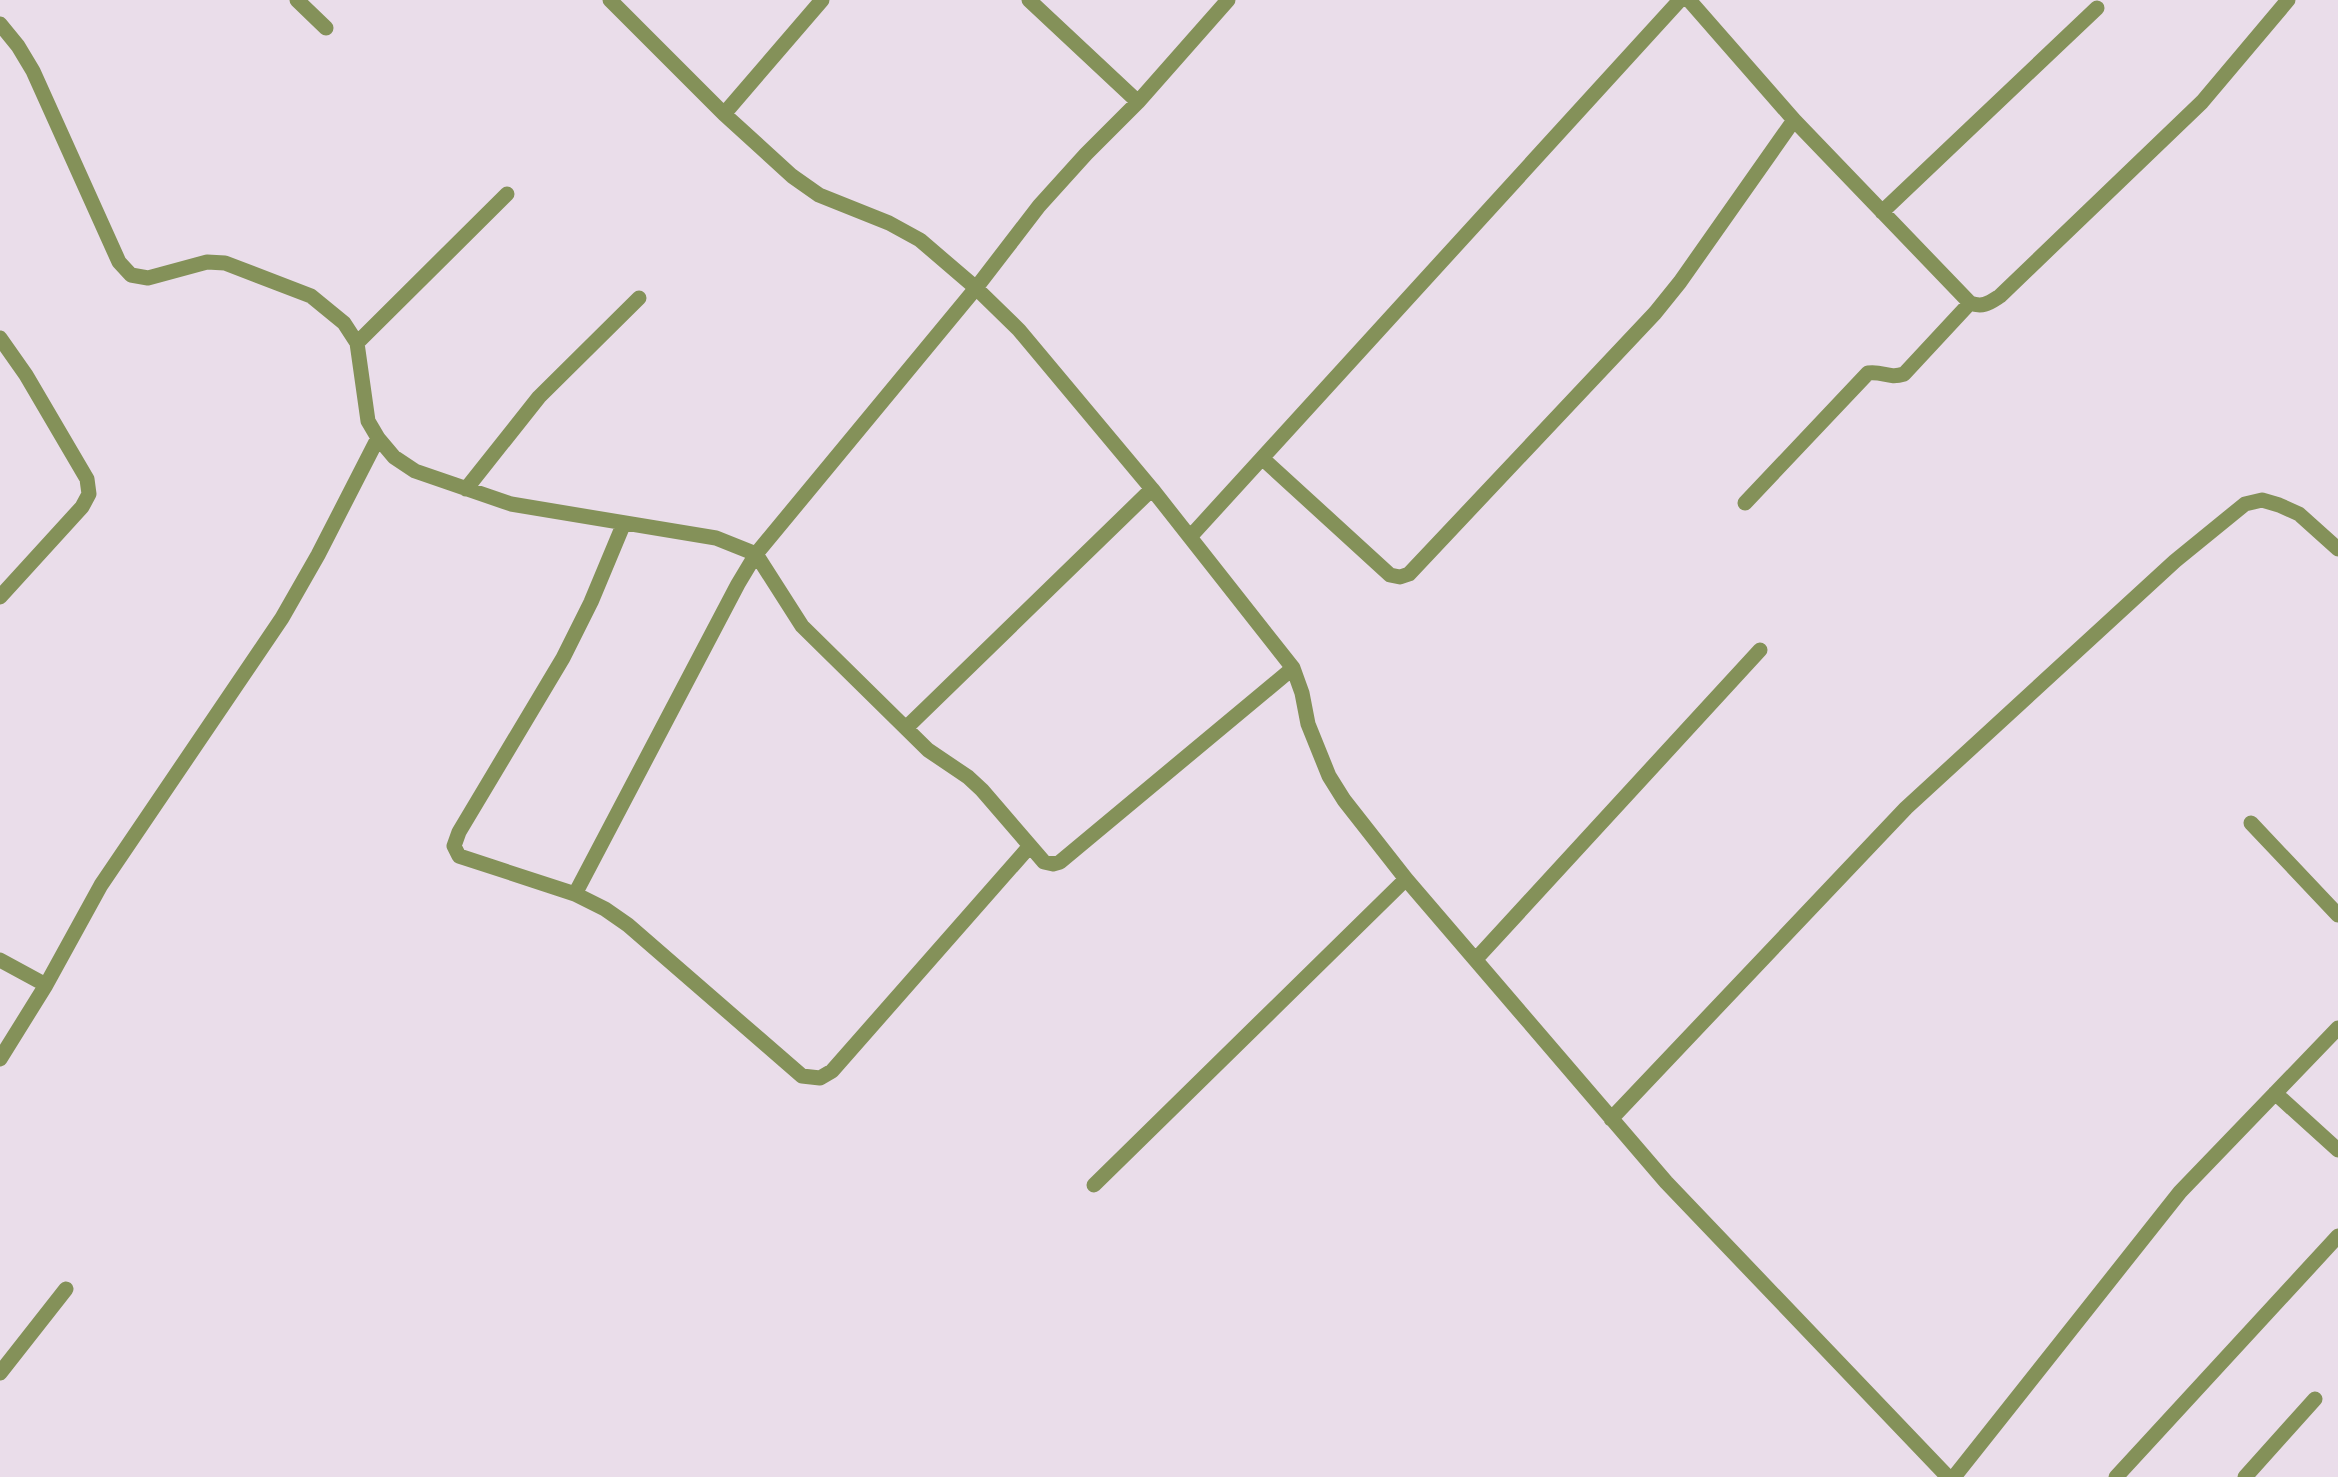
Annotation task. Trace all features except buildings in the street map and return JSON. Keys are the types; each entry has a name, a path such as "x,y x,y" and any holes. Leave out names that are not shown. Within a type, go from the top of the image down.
{"street":[{"path":"297,0 326,28"},
{"path":"610,0 724,114 792,176 819,195 889,223 920,240 976,288 1018,330 1152,489 1293,668 1302,693 1308,724 1329,776 1344,800 1406,879 1666,1182 1948,1477"},
{"path":"724,114 822,0"},
{"path":"1029,0 1138,102"},
{"path":"575,894 756,554 1060,183 1138,102 1228,0"},
{"path":"1190,537 1680,0"},
{"path":"1689,0 1794,120 1970,303 1979,306 1988,304 2000,296 2202,102 2288,0"},
{"path":"1882,212 2097,8"},
{"path":"0,24 18,46 33,71 119,262 130,274 148,278 207,262 225,263 311,296 344,322 357,343 368,420 378,438 394,457 416,471 511,504 716,538 756,554 802,626 928,750 968,777 982,790 1044,862 1053,864 1060,862 1293,668"},
{"path":"1262,458 1390,575 1400,577 1409,574 1655,313 1680,282 1794,120"},
{"path":"357,343 507,194"},
{"path":"466,489 539,397 639,298"},
{"path":"1745,503 1868,373 1876,372 1894,377 1904,374 1970,303"},
{"path":"0,338 26,375 87,479 89,494 82,507 0,597"},
{"path":"0,1059 46,985 101,885 282,618 318,555 378,438"},
{"path":"907,727 1152,489"},
{"path":"1611,1119 1906,808 2175,561 2245,504 2262,500 2299,514 2338,549"},
{"path":"624,523 580,627 459,832 454,846 459,856 575,894 605,909 628,925 802,1076 819,1078 832,1071 1029,847"},
{"path":"1476,959 1760,650"},
{"path":"2251,823 2338,915"},
{"path":"1094,1185 1406,879"},
{"path":"0,960 46,985"},
{"path":"1954,1477 2180,1192 2338,1028"},
{"path":"2275,1093 2338,1150"},
{"path":"2116,1477 2338,1236"},
{"path":"0,1373 66,1289"},
{"path":"2245,1477 2315,1399"}]}
